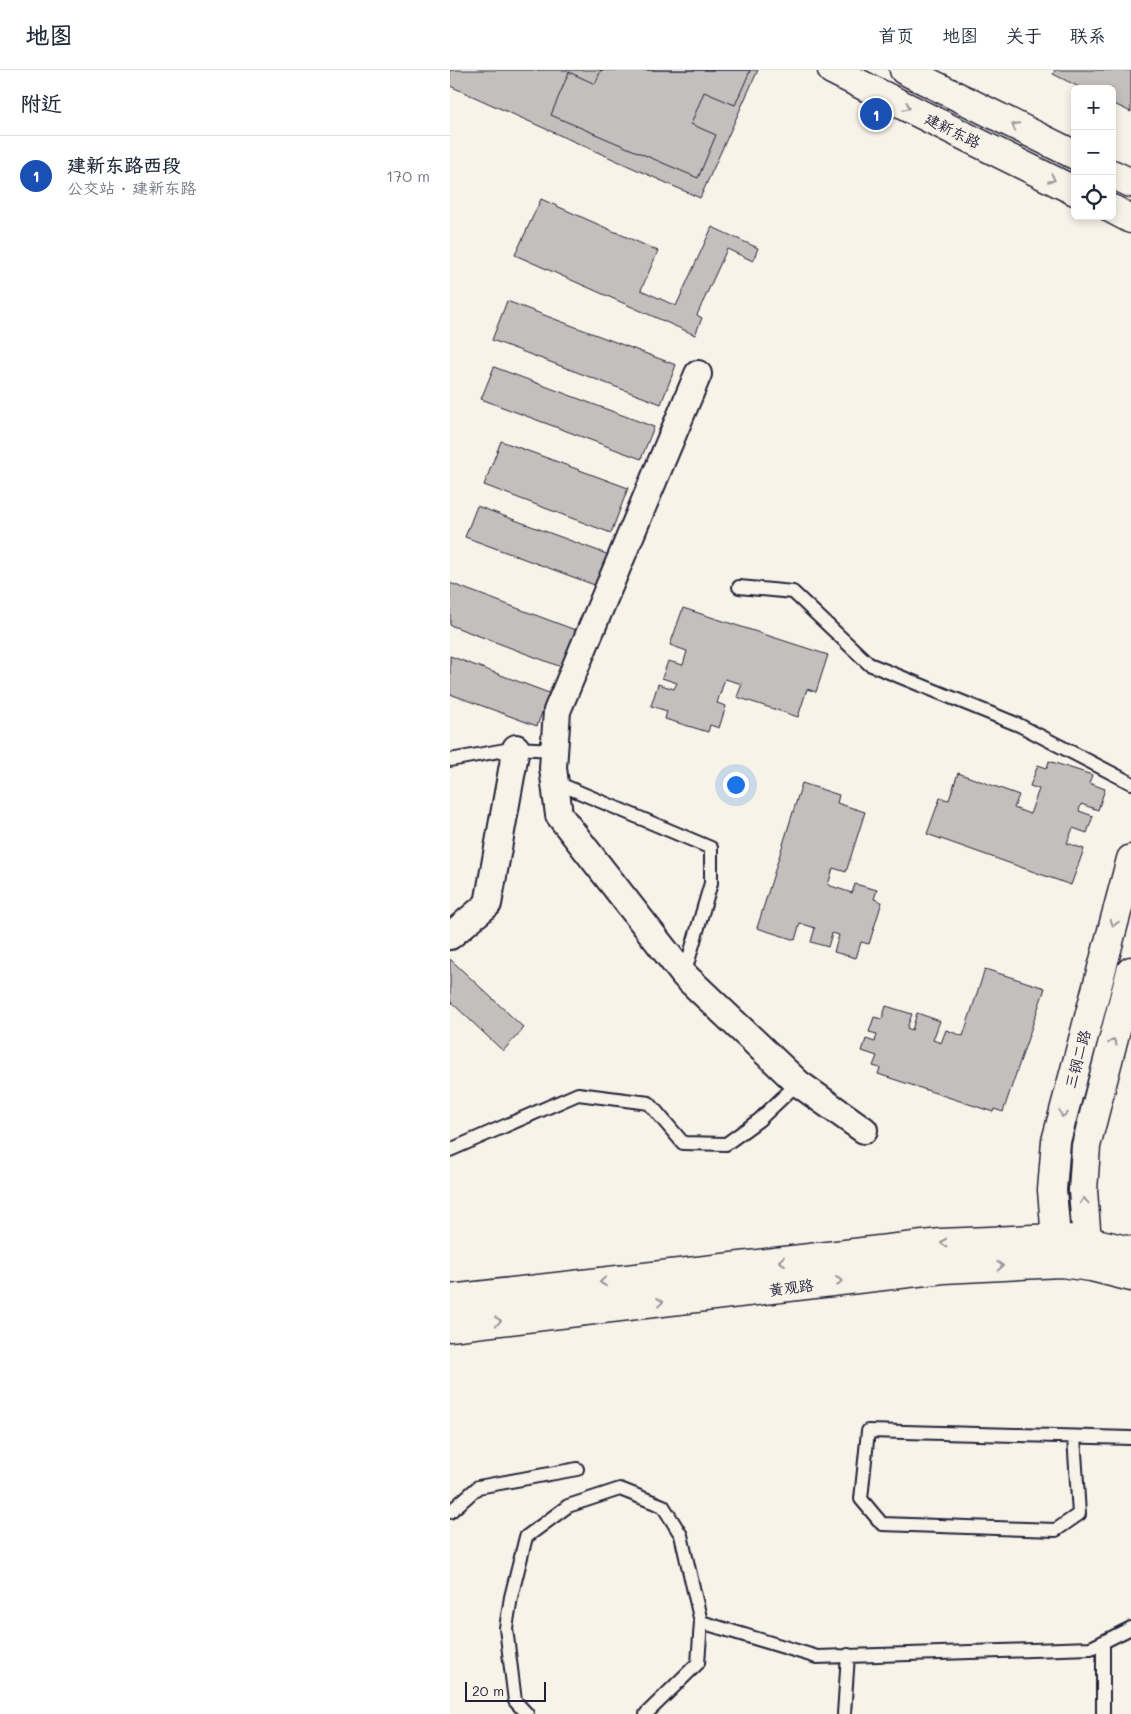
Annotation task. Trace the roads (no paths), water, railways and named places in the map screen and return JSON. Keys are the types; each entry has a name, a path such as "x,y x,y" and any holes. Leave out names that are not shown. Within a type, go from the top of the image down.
{"main road":[{"name":"建新东路","path":"832,70 1071,189"},
{"name":"建新东路","path":"904,70 1071,154"},
{"path":"1114,175 1131,184"},
{"path":"1116,211 1131,218"},
{"name":"三钢二路","path":"1059,1250 1052,1190 1056,1141 1131,859"},
{"name":"三钢二路","path":"1091,1267 1087,1241 1084,1191 1086,1146 1131,971"},
{"name":"黄观路","path":"450,1327 944,1268 1059,1250 1087,1241 1131,1251"},
{"name":"黄观路","path":"450,1299 941,1244 1059,1250 1091,1267 1131,1277"}],"street":[{"path":"698,374 557,710 553,768 558,815 684,974 798,1083 864,1130"},
{"path":"450,936 488,904 516,748"}],"lane":[{"path":"739,588 793,592 869,664 1019,725 1131,783"},
{"path":"450,760 516,748 554,750"},
{"path":"555,782 711,848 711,883 684,974"},
{"path":"450,1150 578,1094 649,1103 683,1143 726,1144 759,1120 798,1083"},
{"path":"1074,1437 1079,1514 1056,1530 882,1524 861,1499 868,1431 1131,1438"},
{"path":"450,1512 478,1487 577,1469"},
{"path":"527,1714 515,1701 506,1628 511,1596 526,1537 568,1506 620,1489 663,1506 681,1535 701,1622 698,1663 646,1714"},
{"path":"701,1622 818,1656 1091,1648 1131,1628"},
{"path":"1103,1642 1103,1714"},
{"path":"844,1714 848,1655"}],"place":[{"name":"建新东路西段","path":"876,114"}]}
